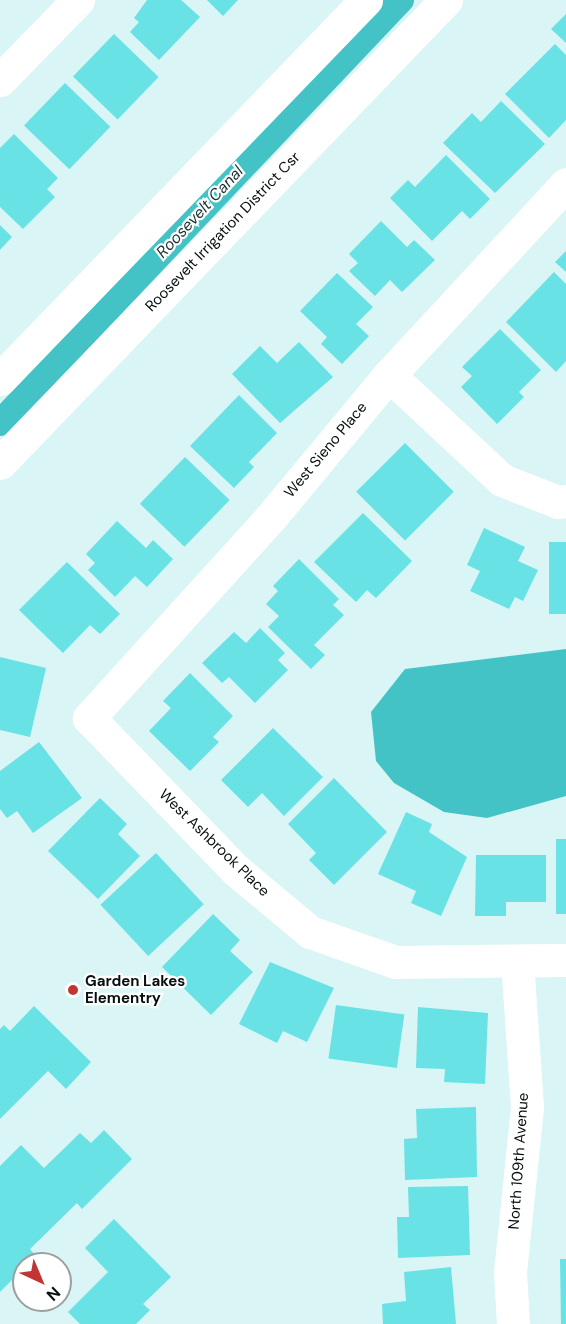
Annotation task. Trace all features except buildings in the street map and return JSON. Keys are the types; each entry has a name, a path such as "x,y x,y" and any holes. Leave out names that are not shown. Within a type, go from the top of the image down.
{"street":[{"path":"0,80 78,0"},
{"path":"0,379 366,0"},
{"name":"Roosevelt Irrigation District Csr","path":"0,463 446,0"},
{"name":"West Sieno Place","path":"89,718 272,516 389,375 566,183"},
{"path":"389,375 502,480 558,502 566,501"},
{"name":"West Ashbrook Place","path":"89,718 237,871 310,932 395,962 566,960"},
{"name":"North 109th Avenue","path":"513,1324 510,1272 526,1107 517,962"}],"water":[{"path":"566,649 566,796 487,818 444,812 394,783 376,761 371,712 405,669"}],"waterway":[{"name":"Roosevelt Canal","path":"0,423 401,0"}],"place":[{"name":"Garden Lakes Elementry","path":"73,990"}]}
